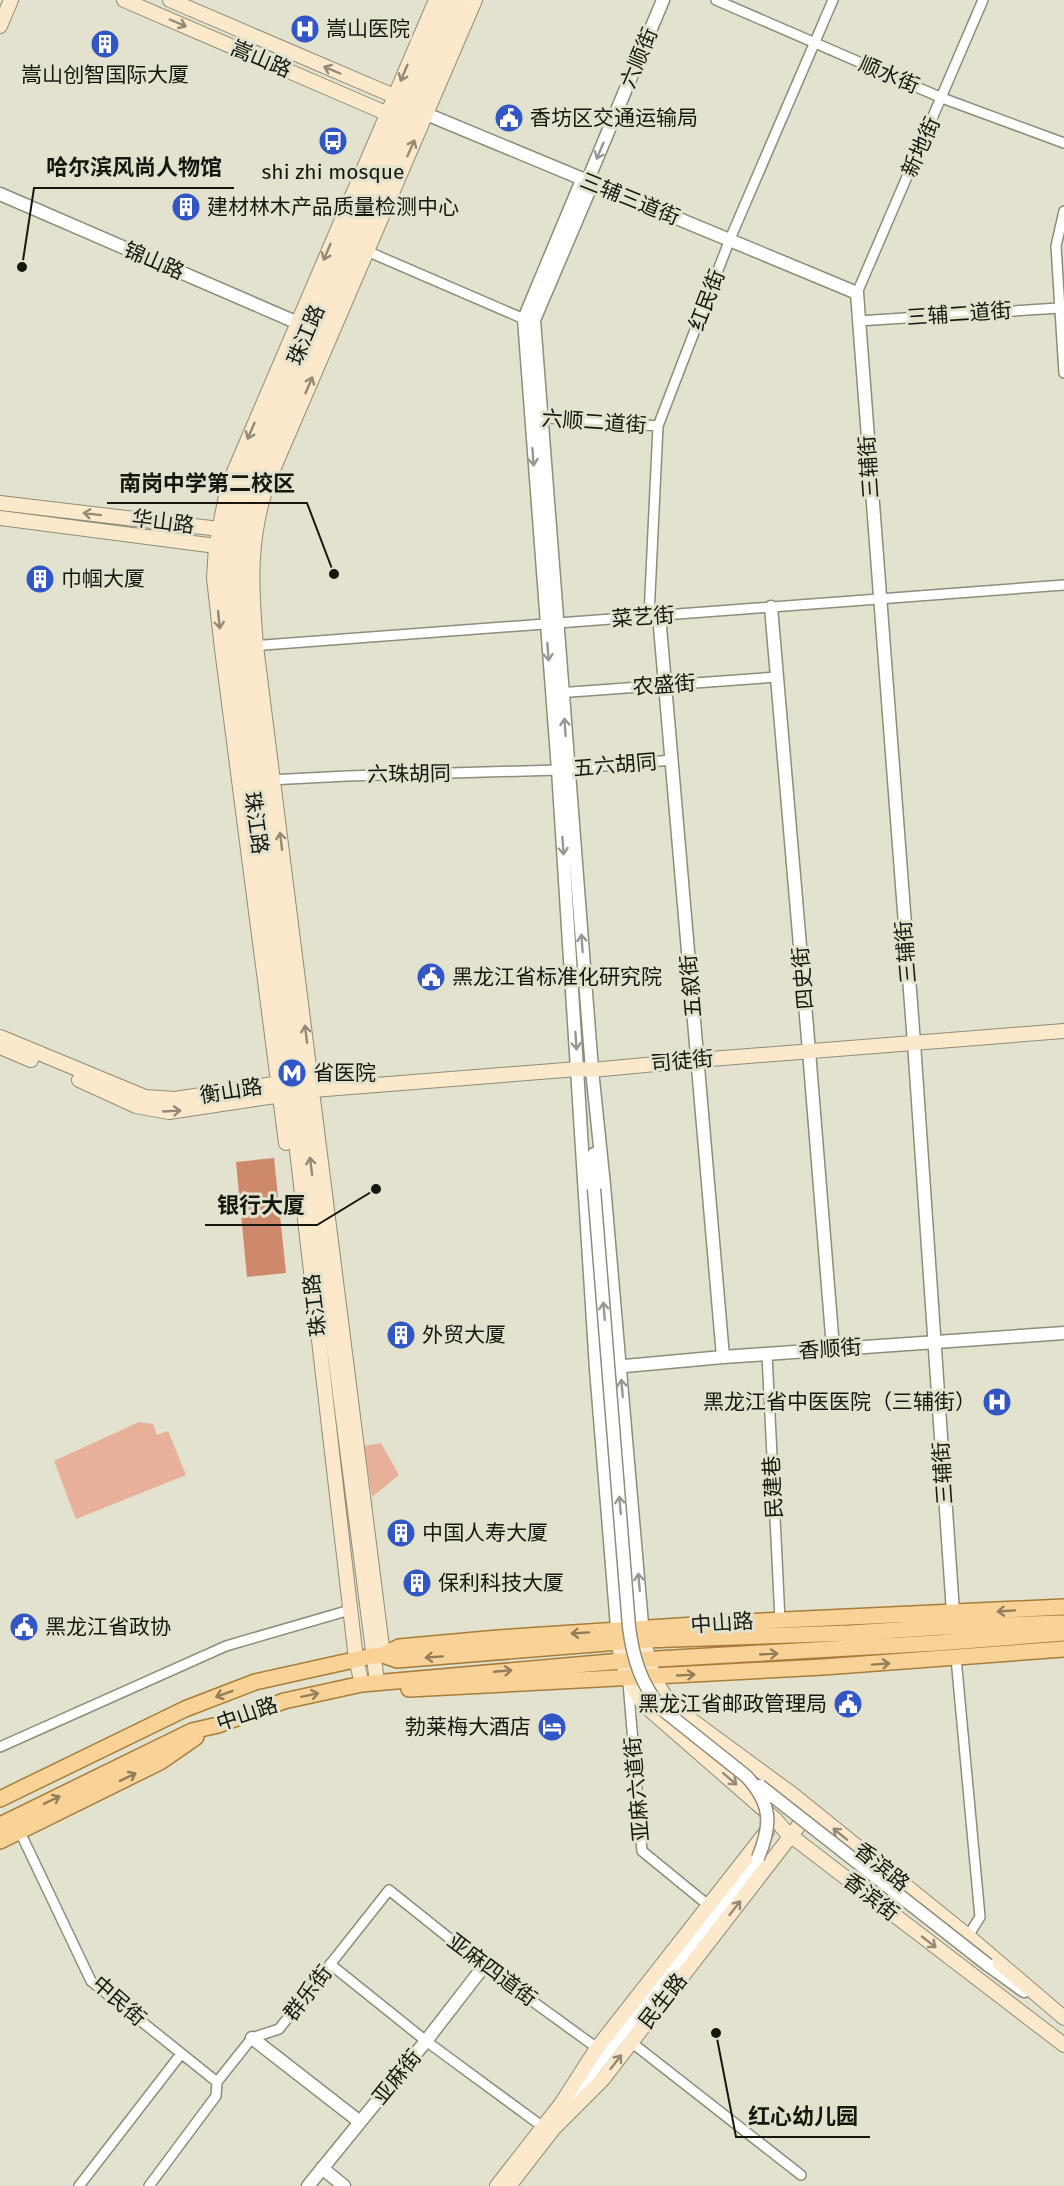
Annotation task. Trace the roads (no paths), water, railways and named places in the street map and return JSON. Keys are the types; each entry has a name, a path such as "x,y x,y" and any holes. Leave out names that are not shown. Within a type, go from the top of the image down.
{"main road":[{"path":"0,12 5,0"},
{"path":"0,26 12,0"},
{"name":"嵩山路","path":"124,0 404,108"},
{"name":"嵩山路","path":"170,0 404,108"},
{"name":"珠江路","path":"352,1659 291,1089 239,647 252,592 234,548 236,530 269,479 360,249 436,0"},
{"name":"珠江路","path":"404,108 448,0"},
{"name":"珠江路","path":"369,1683 352,1659 343,1612 291,1089 267,780 227,587 242,484 303,325 404,108 460,0"},
{"name":"珠江路","path":"404,108 475,0"},
{"name":"华山路","path":"0,503 236,530"},
{"name":"华山路","path":"0,518 234,548"},
{"name":"司徒街","path":"291,1089 585,1069 1064,1031"},
{"name":"衡山路","path":"0,1037 145,1097 175,1099 291,1089"},
{"name":"衡山路","path":"0,1047 136,1106 153,1111 169,1112 291,1089"},
{"name":"珠江路","path":"291,1089 378,1655 369,1683"},
{"name":"中山路","path":"643,1635 780,1620 1064,1607"},
{"path":"944,1627 982,1612"},
{"path":"819,1618 851,1634"},
{"path":"944,1627 1064,1623"},
{"name":"中山路","path":"1,1796 194,1705 255,1682 378,1655 399,1647 643,1635 851,1634 944,1627"},
{"name":"中山路","path":"0,1825 192,1731 214,1726 284,1701 369,1683 647,1659 957,1642 1064,1633"},
{"name":"香滨路","path":"643,1635 653,1677 669,1702 695,1724 792,1794 968,1936 1064,2019"},
{"name":"香滨街","path":"618,1636 627,1678 643,1704 662,1723 686,1740 791,1836 1064,2045"},
{"path":"937,1643 994,1654"},
{"path":"823,1667 842,1649"},
{"path":"369,1683 394,1688 417,1689 823,1667 1064,1649"},
{"path":"792,1652 812,1659 823,1667"},
{"path":"0,1841 160,1762 214,1726"},
{"name":"民生路","path":"497,2186 549,2128 603,2079 811,1810"},
{"name":"民生路","path":"509,2186 549,2128 561,2104 597,2048 776,1820"}],"street":[{"name":"六顺街","path":"587,182 663,0"},
{"name":"顺水街","path":"716,0 942,98 1064,143"},
{"name":"红民街","path":"654,616 658,426 730,240 834,0"},
{"name":"新地街","path":"857,293 983,0"},
{"name":"三辅三道街","path":"404,108 857,293"},
{"path":"587,182 524,319 536,417 585,1069 596,1369 618,1636"},
{"path":"536,417 534,320 587,182"},
{"name":"锦山路","path":"0,194 303,325"},
{"path":"1064,211 1056,246 1062,308 1064,373"},
{"path":"360,249 524,319"},
{"name":"三辅街","path":"857,293 914,1043 953,1612"},
{"name":"三辅二道街","path":"858,321 1062,308"},
{"name":"六顺二道街","path":"536,417 658,426"},
{"name":"菜艺街","path":"239,647 1064,585"},
{"name":"四史街","path":"771,607 833,1348"},
{"name":"五叙街","path":"654,616 666,685 723,1357"},
{"name":"农盛街","path":"557,693 777,677"},
{"name":"五六胡同","path":"563,770 672,760"},
{"name":"六珠胡同","path":"267,780 563,770"},
{"path":"585,1069 594,1087 643,1635"},
{"path":"594,1087 594,1189 629,1627 637,1668 650,1693 662,1709 988,1965 1064,2019"},
{"name":"香顺街","path":"596,1369 833,1348 1064,1333"},
{"name":"民建巷","path":"767,1354 780,1620"},
{"path":"0,1747 226,1646 343,1612"},
{"path":"956,1658 981,1917 968,1936"},
{"name":"亚麻六道街","path":"627,1678 642,1851 708,1905"},
{"path":"330,1964 426,2041 549,2128 758,1858 768,1833 769,1820 763,1797 746,1776"},
{"name":"中民街","path":"20,1832 91,1981 217,2082"},
{"name":"群乐街","path":"252,2038 279,2030 389,1890"},
{"name":"亚麻四道街","path":"389,1890 484,1965 597,2048"},
{"name":"亚麻街","path":"308,2186 426,2041 484,1965"},
{"path":"149,2186 216,2096 217,2082 252,2038 360,2122"},
{"path":"631,2042 801,2175"},
{"path":"79,2186 181,2054"},
{"path":"322,2168 345,2186"}],"place":[{"name":"嵩山医院","path":"305,29"},
{"name":"嵩山创智国际大厦","path":"105,44"},
{"name":"香坊区交通运输局","path":"509,118"},
{"name":"shi zhi mosque","path":"333,141"},
{"name":"建材林木产品质量检测中心","path":"186,207"},
{"name":"哈尔滨风尚人物馆","path":"22,267"},
{"name":"南岗中学第二校区","path":"334,574"},
{"name":"巾帼大厦","path":"40,579"},
{"name":"黑龙江省标准化研究院","path":"431,977"},
{"name":"省医院","path":"292,1073"},
{"name":"银行大厦","path":"376,1189"},
{"name":"外贸大厦","path":"401,1335"},
{"name":"黑龙江省中医医院（三辅街）","path":"997,1402"},
{"name":"中国人寿大厦","path":"401,1533"},
{"name":"保利科技大厦","path":"417,1583"},
{"name":"黑龙江省政协","path":"24,1627"},
{"name":"黑龙江省邮政管理局","path":"848,1704"},
{"name":"勃莱梅大酒店","path":"552,1727"},
{"name":"红心幼儿园","path":"716,2033"}]}
